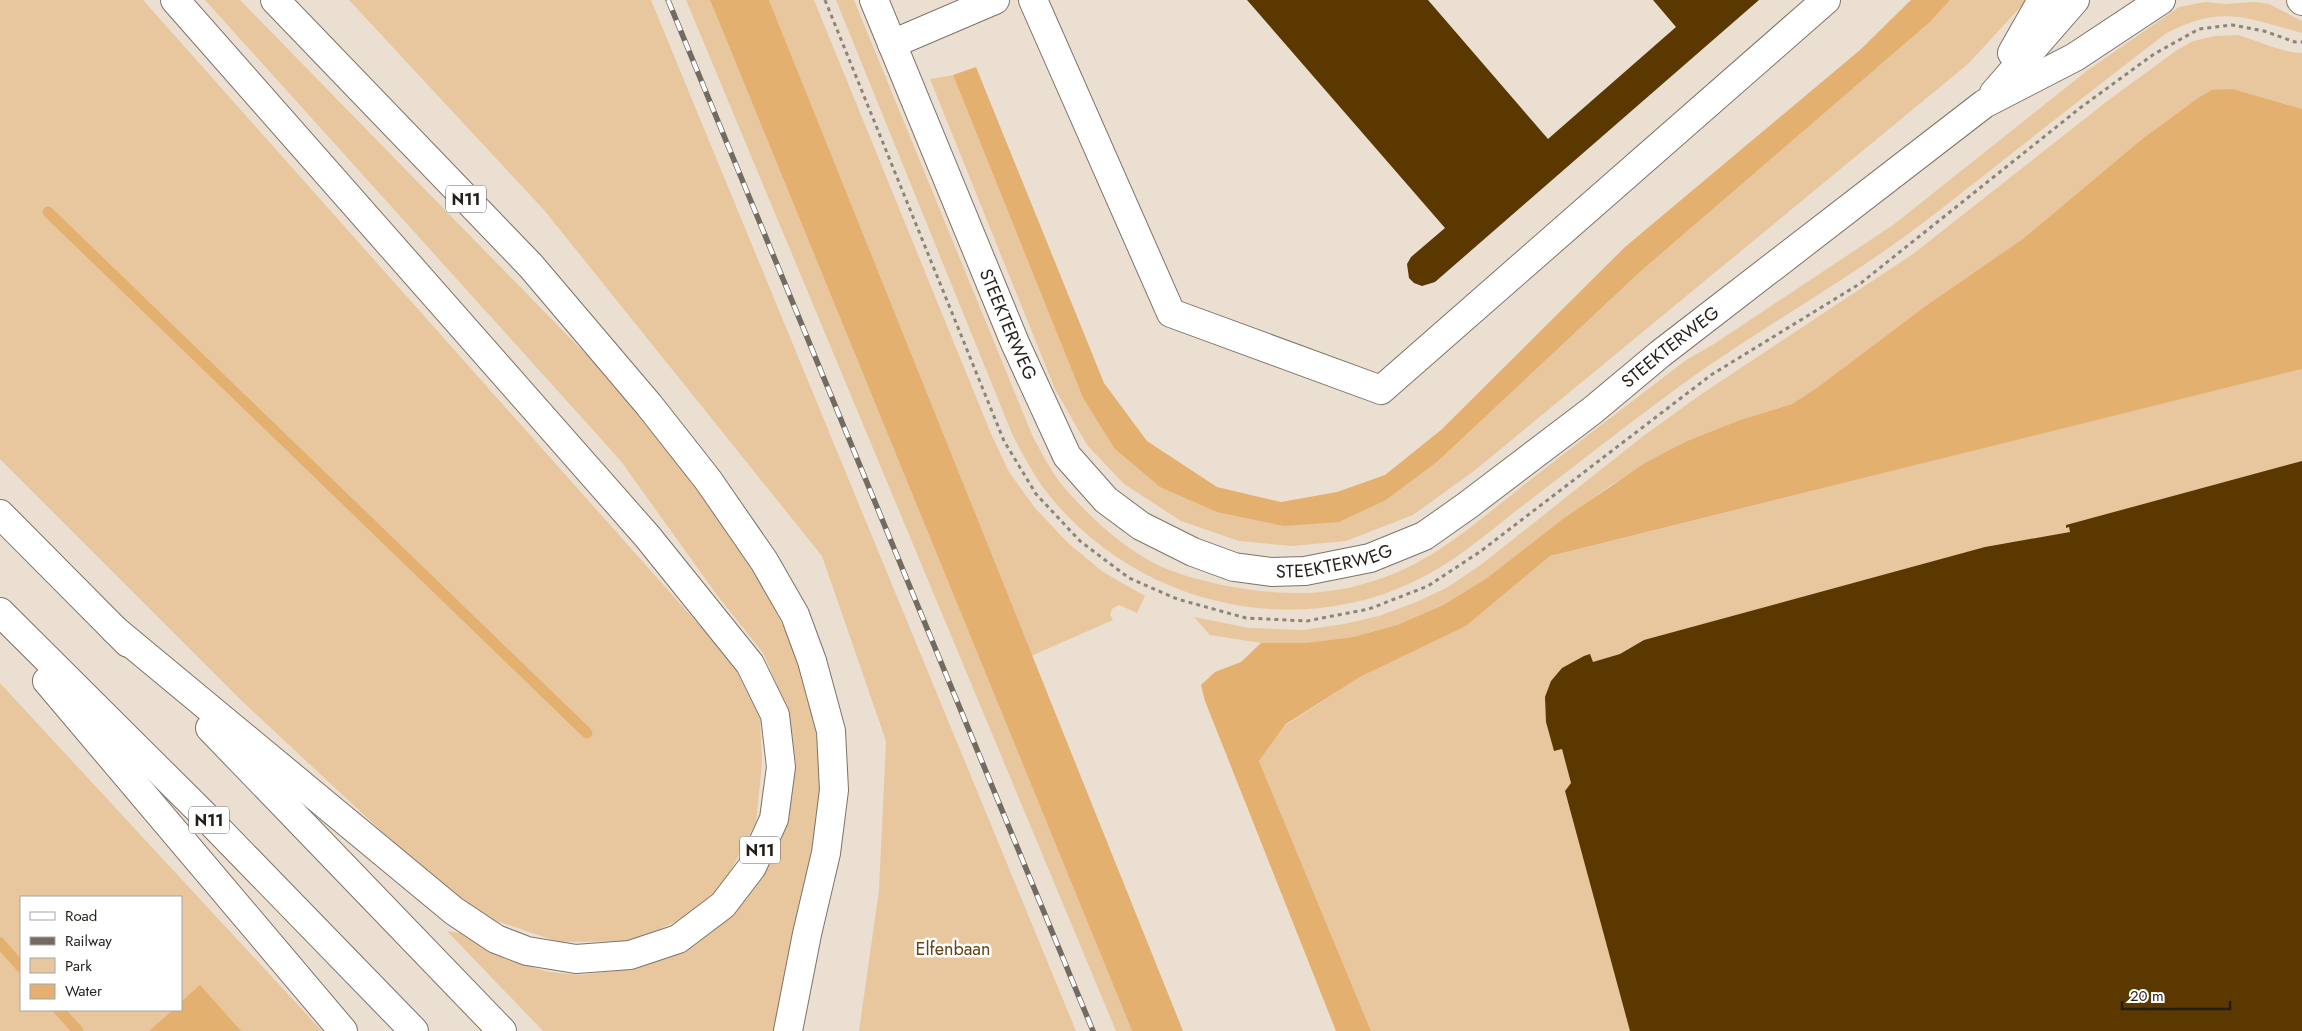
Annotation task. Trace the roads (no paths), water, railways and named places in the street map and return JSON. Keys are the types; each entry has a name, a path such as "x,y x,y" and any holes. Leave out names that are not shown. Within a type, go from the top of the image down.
{"main road":[{"name":"N11","path":"115,630 454,911 496,939 527,951 576,960 630,955 678,939 722,905 752,867 774,819 781,767 775,715 750,664 647,536 175,0"},
{"name":"N11","path":"275,0 531,266 649,405 708,480 753,545 795,615 812,661 831,732 834,790 826,853 807,934 788,1031"},
{"name":"STEEKTERWEG","path":"874,0 1015,343 1067,456 1106,500 1141,526 1193,552 1234,567 1271,572 1305,571 1370,558 1424,536 1468,506 1562,434 1660,354 1984,104 2075,56 2161,0"},
{"path":"892,44 995,0"},
{"path":"1033,0 1172,313 1381,390 1826,0"},
{"path":"1984,104 2042,0"},
{"name":"STEEKTERWEG","path":"1984,104 2075,0"},
{"name":"STEEKTERWEG","path":"2075,56 2130,0"},
{"name":"N11","path":"0,514 115,630 502,1031"},
{"name":"N11","path":"0,612 208,819 414,1031"},
{"name":"N11","path":"0,626 343,1031"}],"water":[{"path":"710,0 769,0 1183,1031 1132,1031"},
{"path":"1911,0 1950,0 1930,22 1641,271 1437,462 1386,500 1339,522 1284,526 1217,512 1160,487 1114,448 1083,398 953,75 976,67 1104,383 1147,441 1217,487 1281,502 1337,492 1385,475 1441,430 1625,247 1860,50"},
{"path":"2233,89 2302,109 2302,369 1550,556 1466,626 1360,677 1286,724 1259,761 1371,1031 1336,1031 1205,701 1201,685 1215,672 1241,662 1261,643 1305,643 1353,637 1397,625 1443,605 1487,578 1563,519 1645,463 1687,441 1740,420 1792,404 1818,387 1927,305 2024,238 2142,139 2198,98 2212,90"},
{"path":"200,985 241,1031 149,1031 172,1011 182,1011 182,1001"}],"waterway":[{"path":"48,212 587,733"},
{"path":"0,943 20,966"},
{"path":"60,1011 78,1031"}],"railway":[{"path":"668,0 1093,1031"}],"park label":[{"name":"Elfenbaan","path":"953,949"}]}
